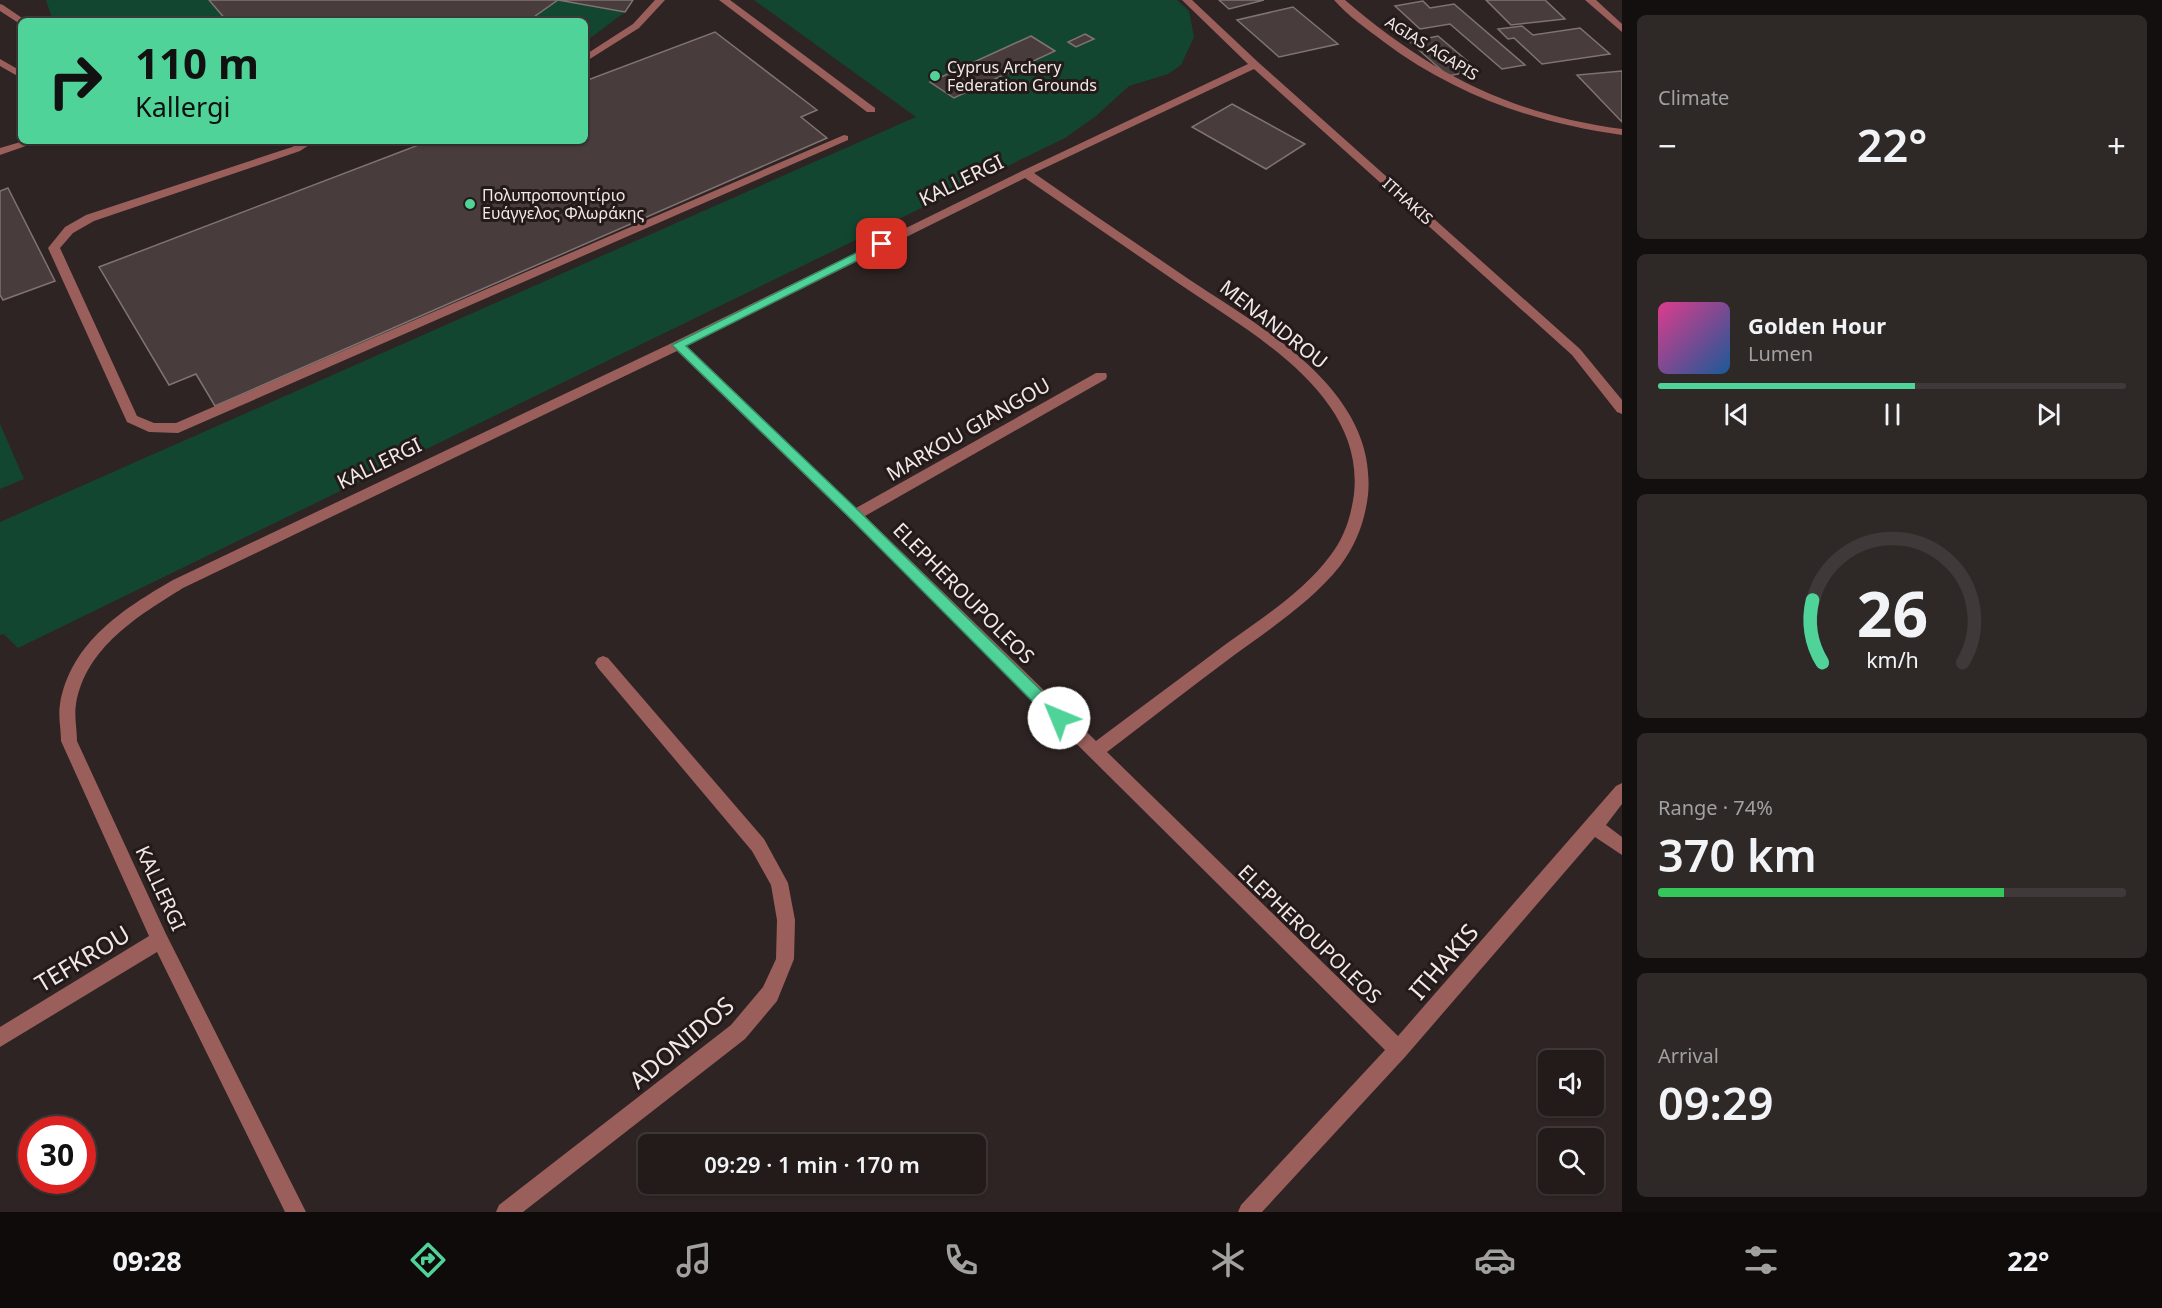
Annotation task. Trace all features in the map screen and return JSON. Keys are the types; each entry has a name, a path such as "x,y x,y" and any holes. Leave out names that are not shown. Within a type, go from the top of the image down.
{"street":[{"path":"588,57 636,26 660,0"},
{"path":"724,0 871,110"},
{"name":"ITHAKIS","path":"1187,0 1255,65 1576,352 1622,409"},
{"name":"AGIAS AGAPIS","path":"1339,0 1406,52 1472,91 1529,114 1599,130 1622,132"},
{"path":"1590,0 1622,29"},
{"path":"0,7 18,19"},
{"path":"0,62 18,73"},
{"name":"KALLERGI","path":"296,1212 160,940 69,741 68,705 79,668 102,639 126,615 178,584 678,345 1026,173 1255,65"},
{"path":"305,144 296,149 90,218 77,224 59,239 54,248 132,419 141,425 154,430 178,428 844,138"},
{"path":"0,152 25,144"},
{"name":"MENANDROU","path":"1026,173 1224,307 1280,349 1314,379 1342,411 1362,455 1363,485 1353,532 1337,560 1306,593 1094,752"},
{"name":"ELEPHEROUPOLEOS","path":"678,345 855,515 1398,1050"},
{"name":"MARKOU GIANGOU","path":"855,515 1101,376"},
{"name":"ADONIDOS","path":"506,1212 738,1032 770,994 785,959 786,920 779,883 758,845 603,663"},
{"name":"ITHAKIS","path":"1248,1212 1398,1050 1622,791"},
{"path":"1594,826 1622,847"},
{"name":"TEFKROU","path":"0,1038 160,940"}],"green space":[{"path":"46,0 633,0 625,12 588,40 588,18 52,18"},
{"path":"754,0 1177,0 1189,11 1194,37 1181,65 1168,74 1129,86 1096,116 1065,138 18,648 4,634 0,635 0,522 916,117"},
{"path":"0,424 24,479 0,489"}],"building":[{"path":"209,0 558,0 532,18 224,18"},
{"path":"558,0 633,0 625,12"},
{"path":"1219,0 1264,0 1229,9"},
{"path":"1486,0 1545,0 1565,19 1511,25"},
{"path":"1423,1 1430,8 1454,4 1525,65 1502,69 1450,24 1420,29 1395,6"},
{"path":"1293,7 1338,44 1279,57 1237,20"},
{"path":"1522,26 1533,35 1580,28 1610,54 1542,64 1514,38 1508,39 1498,29"},
{"name":"Πολυπροπονητίριο Ευάγγελος Φλωράκης","path":"715,32 817,110 801,117 827,138 215,406 196,374 169,385 99,267 421,144 588,144 588,80"},
{"path":"1085,34 1094,39 1076,47 1068,42"},
{"path":"1031,36 1055,51 954,98 930,82"},
{"path":"1438,36 1478,70 1448,76 1410,42"},
{"path":"1622,71 1622,122 1577,75"},
{"path":"1232,104 1305,144 1266,169 1192,127"},
{"path":"8,188 55,281 3,300 0,295 0,191"}],"place":[{"name":"Cyprus Archery Federation Grounds","path":"935,76"},
{"name":"Πολυπροπονητίριο Ευάγγελος Φλωράκης","path":"470,204"}],"route":[{"path":"882,244 678,345 855,515 1059,718"}]}
